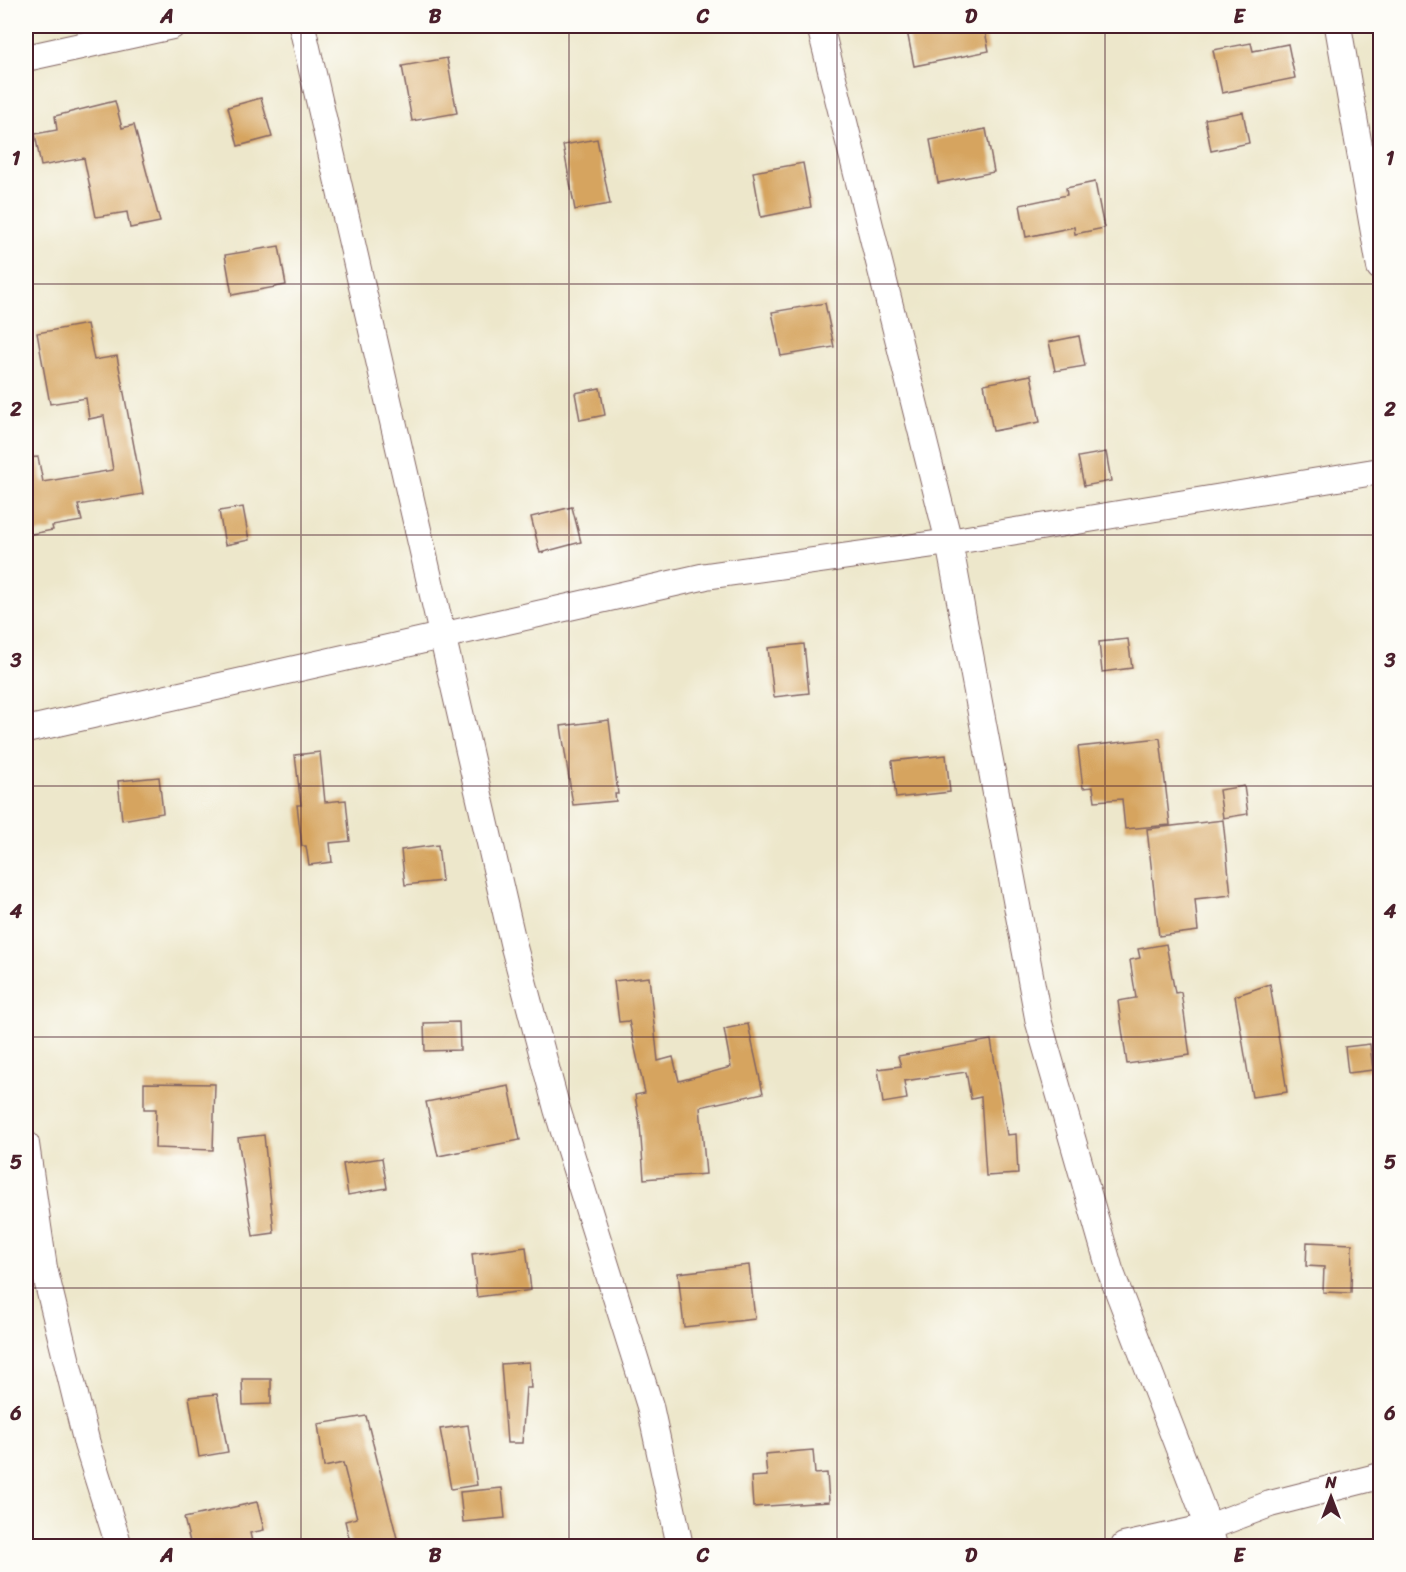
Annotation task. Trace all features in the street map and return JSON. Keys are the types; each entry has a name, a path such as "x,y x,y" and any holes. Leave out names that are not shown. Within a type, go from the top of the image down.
{"street":[{"path":"26,58 172,26"},
{"path":"302,26 514,946 557,1109 650,1406 680,1546"},
{"path":"820,26 949,542 1039,1023 1110,1270 1211,1537"},
{"path":"1338,26 1380,267"},
{"path":"26,730 706,576 949,542 1380,471"},
{"path":"26,1144 47,1279 87,1444 119,1546"},
{"path":"1124,1546 1211,1537 1270,1504 1380,1476"}],"building":[{"path":"906,26 984,26 989,51 914,66"},
{"path":"1251,43 1253,51 1288,44 1295,78 1222,93 1213,50"},
{"path":"447,58 457,113 412,121 402,66"},
{"path":"261,98 272,137 238,146 228,107"},
{"path":"115,101 122,128 134,125 160,222 130,228 127,212 96,217 84,158 41,166 35,134 57,130 55,116"},
{"path":"1243,112 1249,143 1211,151 1205,119"},
{"path":"986,129 994,172 938,183 930,140"},
{"path":"597,139 610,204 575,210 563,145"},
{"path":"803,163 811,207 761,217 753,172"},
{"path":"1095,182 1104,228 1075,234 1074,227 1026,237 1020,205 1067,195 1066,188"},
{"path":"279,246 286,285 232,295 225,255"},
{"path":"825,303 834,347 781,356 772,312"},
{"path":"87,324 94,360 117,356 143,494 78,505 82,521 52,526 53,530 26,535 26,458 38,457 43,482 113,470 104,416 89,419 86,398 50,404 37,333"},
{"path":"1079,336 1085,366 1055,371 1049,342"},
{"path":"1031,375 1040,422 993,431 984,384"},
{"path":"600,388 605,415 580,420 575,393"},
{"path":"1106,452 1111,481 1084,486 1078,457"},
{"path":"243,507 249,540 225,545 219,511"},
{"path":"572,507 581,542 540,553 531,517"},
{"path":"1128,639 1132,668 1102,672 1099,642"},
{"path":"804,644 809,693 774,697 768,648"},
{"path":"609,720 618,794 615,794 616,801 573,805 561,726"},
{"path":"1160,738 1170,825 1125,829 1122,799 1095,801 1093,787 1083,788 1078,747"},
{"path":"320,752 325,802 346,800 350,841 330,843 332,862 309,865 306,846 302,846 297,805 301,805 295,755"},
{"path":"946,755 950,792 896,798 892,761"},
{"path":"159,777 163,813 122,820 118,781"},
{"path":"1244,786 1248,814 1223,818 1219,790"},
{"path":"1223,820 1231,895 1195,899 1198,931 1159,936 1147,829"},
{"path":"438,845 442,881 405,885 401,850"},
{"path":"1166,944 1175,993 1181,992 1190,1055 1127,1064 1118,1001 1136,998 1130,960 1140,958 1138,949"},
{"path":"649,977 658,1061 673,1057 679,1081 731,1067 724,1029 748,1024 763,1093 700,1107 706,1174 644,1179 635,1095 645,1093 629,1021 619,1022 614,981"},
{"path":"1270,984 1287,1092 1252,1097 1235,996"},
{"path":"459,1022 460,1050 425,1051 424,1023"},
{"path":"991,1040 1007,1135 1016,1134 1018,1174 986,1176 981,1097 971,1099 966,1072 904,1081 907,1099 883,1103 878,1069 901,1066 898,1056"},
{"path":"1370,1044 1373,1070 1348,1073 1345,1047"},
{"path":"144,1083 215,1084 213,1150 155,1148 156,1109 144,1109"},
{"path":"509,1086 520,1140 438,1156 426,1102"},
{"path":"264,1135 274,1233 253,1236 238,1138"},
{"path":"382,1158 387,1188 348,1195 343,1164"},
{"path":"1307,1242 1352,1244 1351,1293 1323,1292 1324,1267 1306,1266"},
{"path":"526,1247 531,1290 477,1297 472,1254"},
{"path":"749,1265 755,1319 684,1327 678,1273"},
{"path":"529,1362 531,1388 526,1388 522,1443 507,1443 501,1364"},
{"path":"242,1379 271,1379 271,1404 243,1405"},
{"path":"217,1394 228,1452 199,1457 189,1397"},
{"path":"366,1416 399,1546 351,1546 345,1521 357,1518 343,1463 324,1467 318,1424"},
{"path":"468,1425 477,1485 451,1489 440,1429"},
{"path":"813,1450 815,1474 827,1473 829,1502 753,1507 751,1477 767,1476 765,1454"},
{"path":"502,1488 505,1518 463,1522 460,1492"},
{"path":"257,1502 264,1530 250,1533 253,1546 191,1546 184,1518"}]}
